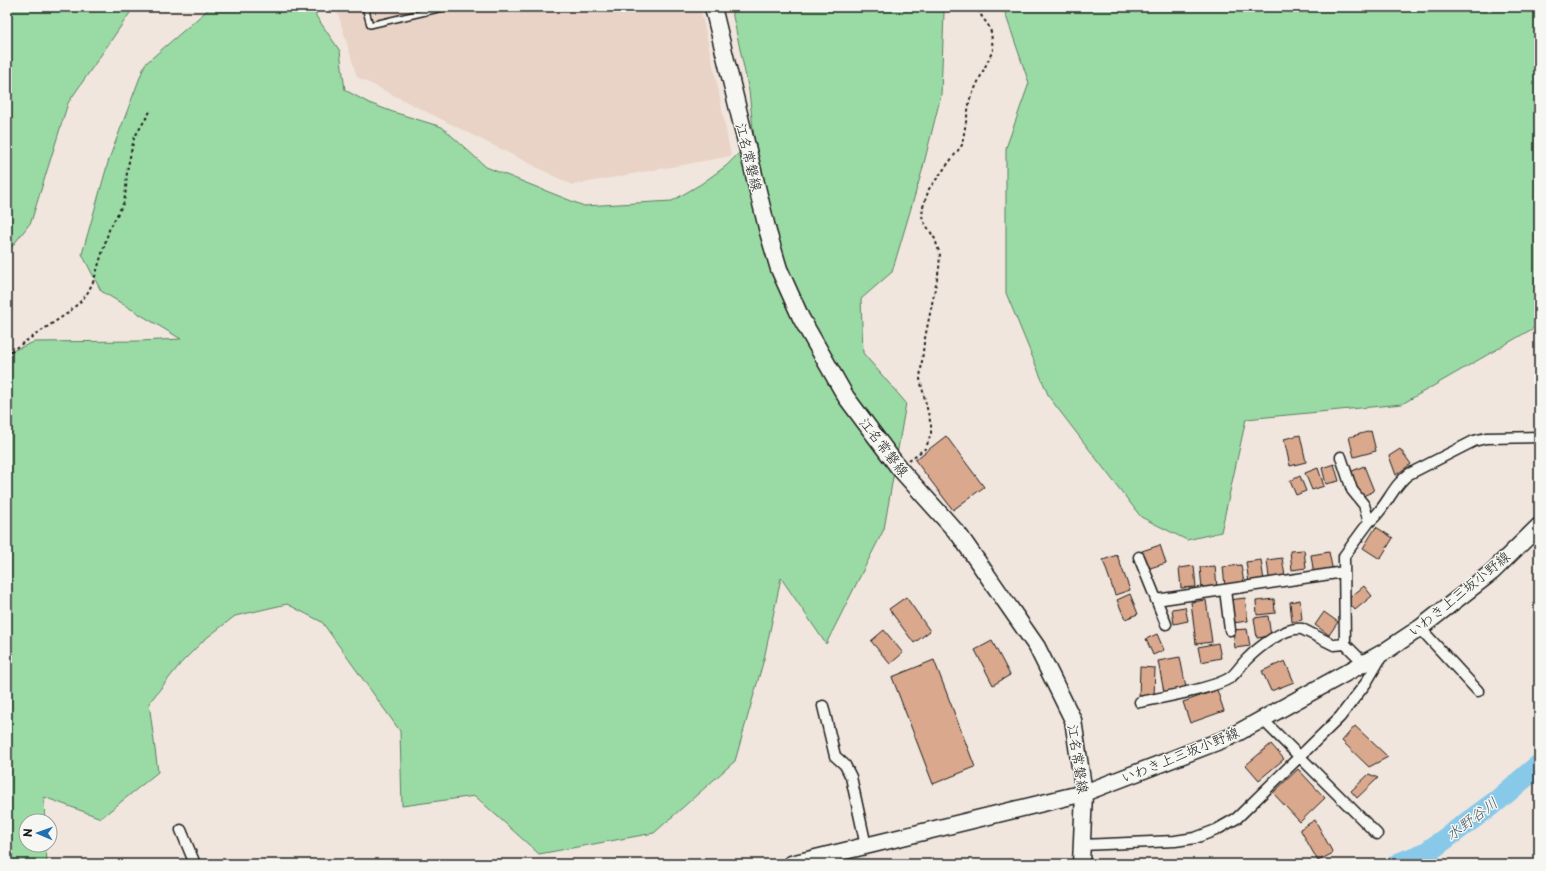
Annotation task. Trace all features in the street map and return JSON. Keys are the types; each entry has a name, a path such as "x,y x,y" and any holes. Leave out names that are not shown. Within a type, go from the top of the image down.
{"main road":[{"name":"江名常磐線","path":"713,7 768,232 779,268 801,318 846,398 899,468 960,536 1037,647 1073,720 1084,793 1081,864"},
{"name":"いわき上三坂小野線","path":"791,864 1084,793 1230,737 1384,652 1420,628 1492,572 1539,526"}],"street":[{"path":"1364,663 1345,644 1344,556 1369,522 1376,517 1402,479 1474,440 1486,438 1539,437"},
{"path":"1341,457 1352,490 1364,505 1369,522"},
{"path":"1139,557 1166,624"},
{"path":"1156,600 1344,572"},
{"path":"1225,590 1230,630"},
{"path":"1140,702 1209,686 1229,679 1237,672 1248,658 1279,634 1296,628 1302,629 1334,645 1345,644"},
{"path":"1420,628 1478,692"},
{"path":"1082,845 1175,841 1195,838 1216,830 1237,818 1340,717 1366,683 1384,652"},
{"path":"823,706 834,756 845,766 851,777 866,846"},
{"path":"1262,719 1377,834"},
{"path":"181,830 195,864"}],"lane":[{"path":"365,7 370,25 447,7"}],"path":[{"path":"899,468 926,448 931,433 931,425 920,379 924,343 939,269 940,255 935,239 924,222 922,213 929,189 962,145 970,99 993,50 991,32 988,25 975,7"},
{"path":"7,356 11,351 68,313 88,292 94,280 109,230 124,202 127,171 134,138 151,110"}],"shaded area":[{"path":"336,7 700,7 716,78 731,156 572,185 357,77"}],"green space":[{"path":"7,7 134,7 68,103 31,222 7,253"},
{"path":"211,7 316,7 316,16 340,51 345,90 369,103 442,127 486,167 584,206 672,201 701,184 726,166 754,138 749,91 731,7 942,7 944,12 941,95 922,171 892,272 861,299 863,353 906,403 884,529 826,644 781,578 764,659 735,761 654,833 539,854 475,796 402,806 400,731 322,622 287,604 235,616 204,640 181,663 149,703 158,772 101,818 44,797 45,813 18,813 18,853 46,853 47,864 7,864 7,353 34,342 181,339 101,291 82,254 109,159 145,64"},
{"path":"1003,7 1539,7 1539,325 1402,404 1246,419 1221,532 1187,540 1141,517 1049,397 1006,293 1006,148 1029,83"}],"building":[{"path":"1371,431 1376,451 1354,457 1349,437"},
{"path":"1300,435 1306,462 1290,466 1284,439"},
{"path":"946,436 984,487 953,510 915,460"},
{"path":"1400,449 1411,464 1396,475 1389,456"},
{"path":"1334,464 1339,481 1326,484 1322,468"},
{"path":"1364,466 1374,491 1361,497 1350,472"},
{"path":"1318,468 1324,486 1312,490 1305,473"},
{"path":"1300,476 1306,491 1296,495 1290,481"},
{"path":"1376,527 1393,538 1380,559 1363,548"},
{"path":"1160,545 1166,563 1147,569 1142,551"},
{"path":"1304,550 1306,568 1292,570 1290,551"},
{"path":"1329,552 1333,572 1314,575 1311,555"},
{"path":"1117,555 1130,590 1115,595 1103,560"},
{"path":"1282,558 1285,576 1269,578 1267,560"},
{"path":"1261,560 1264,581 1249,583 1246,562"},
{"path":"1241,565 1244,583 1225,586 1223,567"},
{"path":"1194,566 1196,587 1181,588 1179,568"},
{"path":"1215,566 1217,587 1202,589 1200,567"},
{"path":"1364,586 1372,596 1355,610 1347,600"},
{"path":"1130,594 1138,614 1125,619 1117,600"},
{"path":"906,597 930,631 914,643 889,609"},
{"path":"1245,598 1248,621 1233,623 1229,600"},
{"path":"1274,599 1275,613 1257,615 1256,601"},
{"path":"1206,600 1212,642 1196,644 1191,602"},
{"path":"1300,600 1302,620 1292,622 1290,602"},
{"path":"1185,607 1188,621 1174,624 1172,609"},
{"path":"1324,612 1338,622 1329,635 1315,625"},
{"path":"1268,616 1271,636 1257,638 1254,618"},
{"path":"1247,629 1250,646 1235,648 1233,630"},
{"path":"884,630 903,653 890,664 871,641"},
{"path":"1157,634 1164,650 1153,655 1146,639"},
{"path":"992,641 1010,675 993,685 975,650"},
{"path":"1218,643 1221,658 1201,662 1198,647"},
{"path":"1180,657 1186,688 1164,692 1158,661"},
{"path":"934,660 975,767 933,784 892,677"},
{"path":"1285,661 1294,682 1271,691 1262,671"},
{"path":"1140,667 1155,668 1154,698 1139,697"},
{"path":"1217,690 1224,711 1190,723 1183,702"},
{"path":"1355,726 1388,757 1369,767 1342,741"},
{"path":"1271,744 1284,759 1259,780 1246,765"},
{"path":"1298,769 1325,798 1300,822 1273,793"},
{"path":"1369,774 1378,778 1357,798 1351,791"},
{"path":"1315,820 1333,853 1318,861 1300,829"}],"waterway":[{"name":"水野谷川","path":"1398,864 1426,853 1498,800 1539,765"}]}
